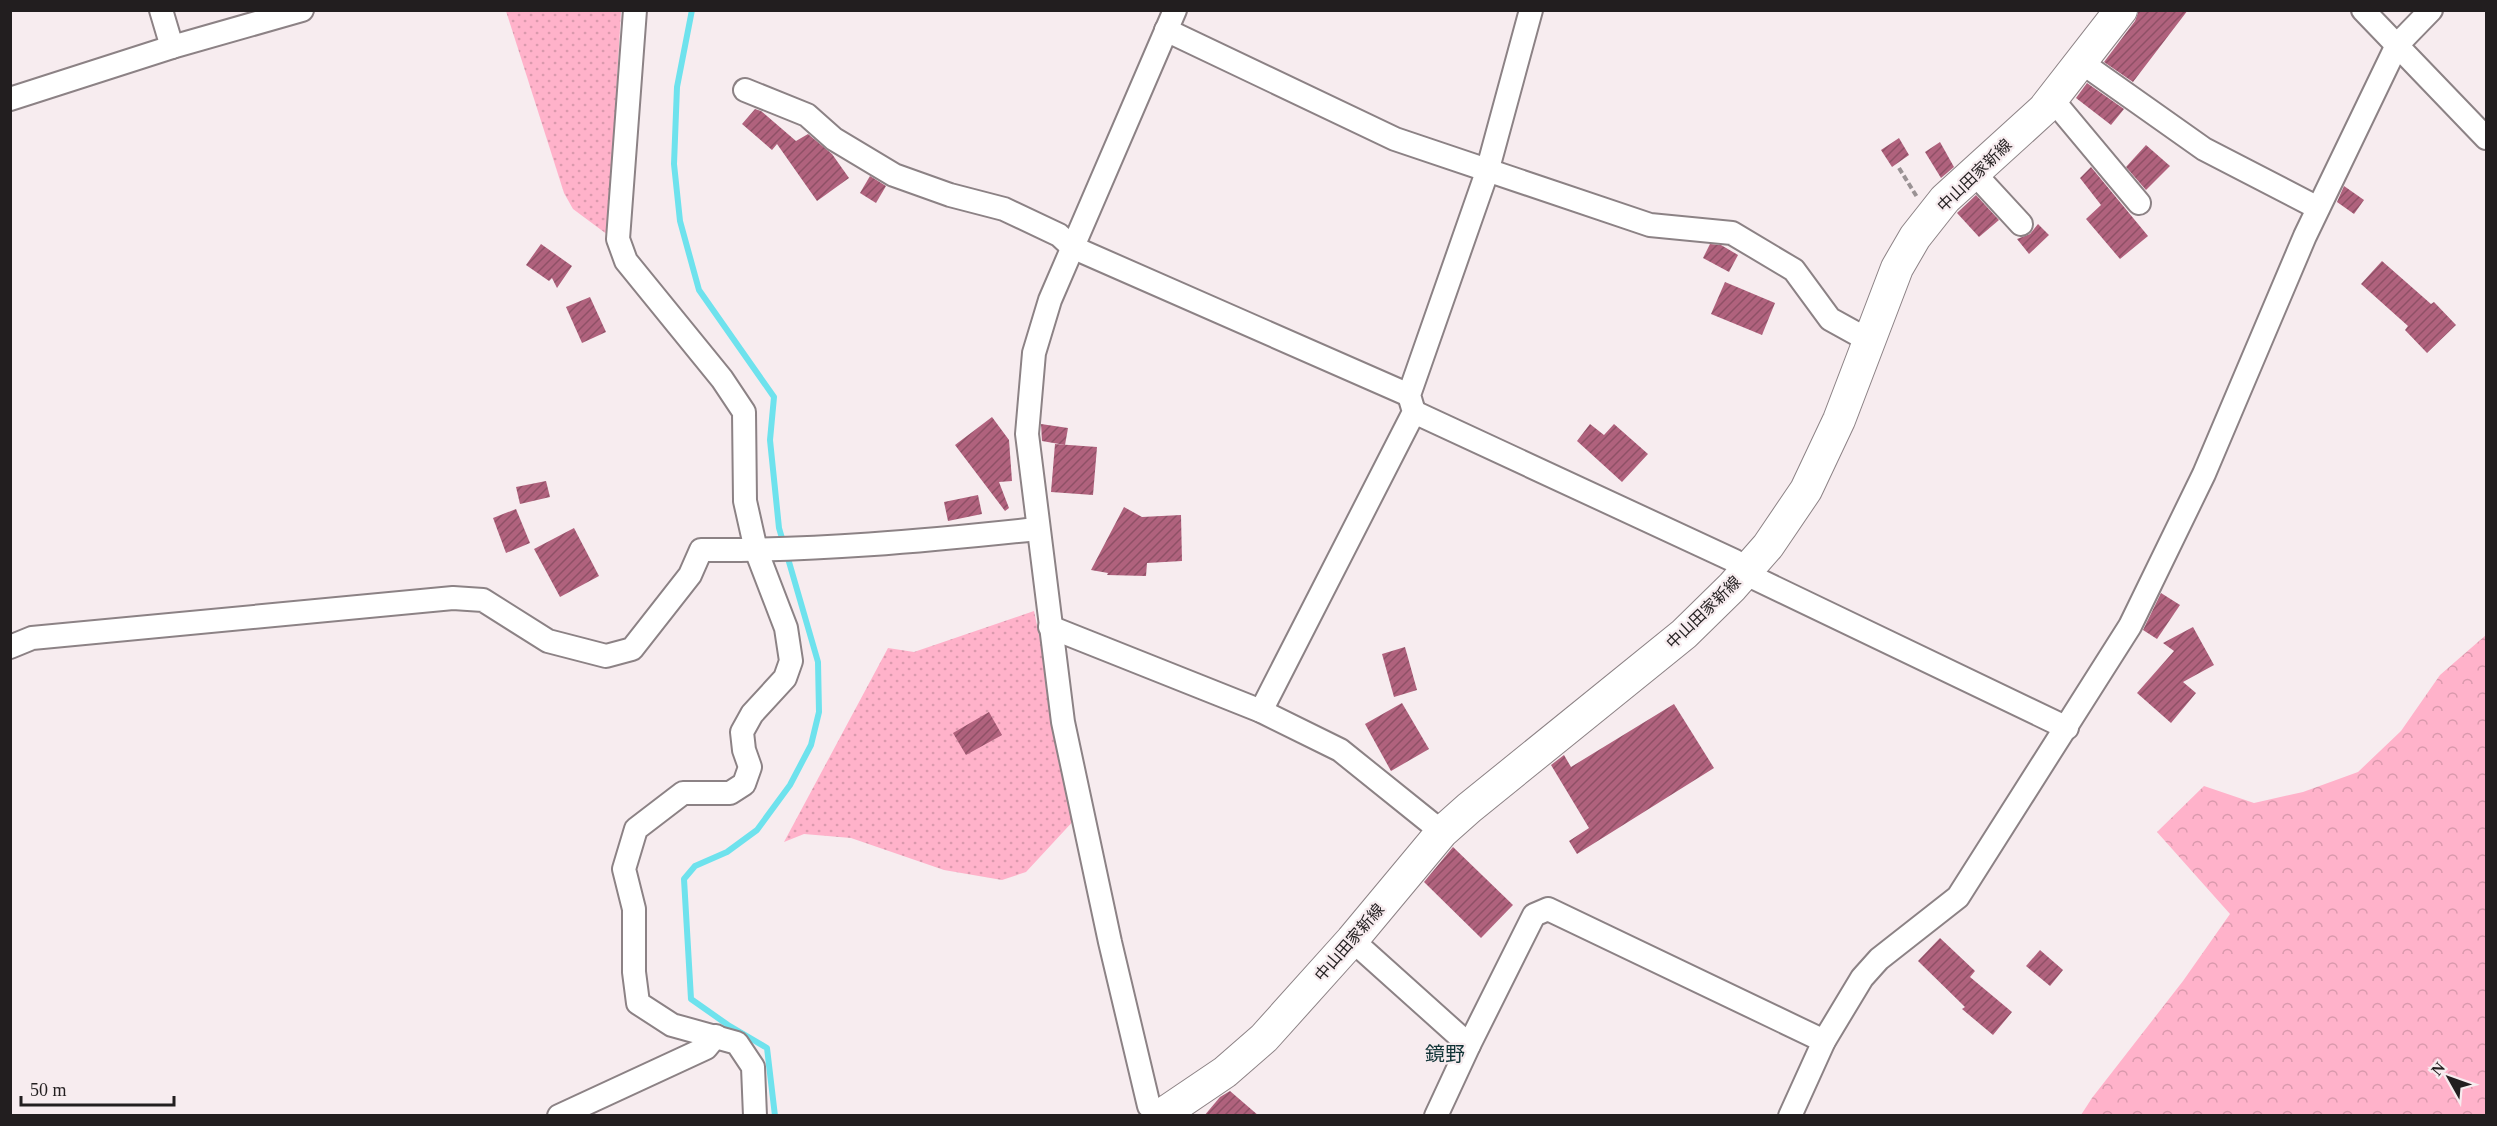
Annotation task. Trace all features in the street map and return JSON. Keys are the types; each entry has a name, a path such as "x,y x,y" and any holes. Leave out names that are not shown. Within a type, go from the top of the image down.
{"main road":[{"name":"中山田家新線","path":"1164,1115 1225,1072 1264,1038 1352,940 1442,832 1469,807 1684,634 1768,546 1806,490 1839,420 1897,268 1915,237 1945,199 2044,109 2121,10"}],"street":[{"path":"161,10 172,47"},
{"path":"10,99 172,47 302,10"},
{"path":"635,10 618,239 627,261 722,379 744,412 745,501 756,550 786,628 791,661 785,678 752,714 742,732 744,750 750,767 744,784 730,793 683,793 636,830 624,868 634,909 634,972 638,1003 672,1025 737,1043 753,1067 755,1116"},
{"path":"1261,711 1411,404 1487,172 1531,10"},
{"path":"2363,10 2487,138"},
{"path":"1790,1116 1824,1041 1862,978 1879,959 1958,897 2130,626 2204,474 2318,208 2397,45 2431,10"},
{"path":"1164,1115 1149,1106 1110,942 1063,722 1037,529 1027,434 1034,353 1050,300 1171,20 1395,139 1487,172 1650,225 1732,233 1794,270 1830,319 1868,340"},
{"path":"2081,62 2204,149 2318,208"},
{"path":"745,90 807,115 834,139 894,175 950,195 1004,209 1059,235 1072,247 1411,404 1735,561 1744,573 2067,728"},
{"path":"2052,99 2139,203"},
{"path":"1974,173 2021,224"},
{"path":"10,647 32,638 453,598 483,600 548,641 606,656 632,649 690,575 701,550 895,544 1037,529"},
{"path":"1050,627 1261,711 1340,750 1442,832"},
{"path":"1436,1116 1534,915 1548,909 1824,1041"},
{"path":"1352,940 1469,1045"},
{"path":"560,1116 706,1048 716,1036"}],"green space":[{"path":"506,11 621,11 608,235 573,209 564,193"},
{"path":"1034,611 1077,817 1026,872 1002,880 944,870 851,838 804,834 784,842 888,648 914,652"},
{"path":"2486,635 2486,1115 2081,1115 2183,981 2230,914 2157,832 2204,786 2254,803 2303,792 2358,772 2401,731 2440,675"}],"building":[{"path":"2139,10 2188,10 2133,82 2104,62 2135,21"},
{"path":"2087,83 2124,109 2111,125 2076,98"},
{"path":"755,109 761,111 796,141 808,134 832,154 849,178 817,201 777,144 772,150 742,124"},
{"path":"1899,138 1909,155 1892,167 1881,150"},
{"path":"1940,142 1954,167 1941,178 1925,152"},
{"path":"2146,145 2170,166 2146,190 2126,167"},
{"path":"2091,167 2148,236 2120,259 2086,219 2101,205 2080,178"},
{"path":"870,176 886,186 876,203 860,193"},
{"path":"2344,186 2364,200 2354,214 2337,202"},
{"path":"1976,195 1999,220 1979,237 1957,213"},
{"path":"2038,224 2049,235 2029,254 2017,239 2030,234"},
{"path":"541,244 572,266 557,288 552,278 549,281 526,265"},
{"path":"1710,244 1721,245 1738,255 1729,272 1703,258"},
{"path":"2382,261 2431,304 2434,302 2456,325 2427,353 2405,330 2408,326 2361,284"},
{"path":"1725,282 1775,303 1762,335 1711,314"},
{"path":"590,297 606,332 582,343 566,307"},
{"path":"992,417 1009,440 1012,481 999,482 1009,508 1005,511 955,445"},
{"path":"1041,424 1068,428 1065,445 1042,441"},
{"path":"1590,424 1604,435 1614,424 1648,454 1622,482 1577,441"},
{"path":"1055,444 1097,447 1093,495 1051,492"},
{"path":"546,481 550,497 520,504 516,487"},
{"path":"978,495 982,514 948,521 944,502"},
{"path":"1124,507 1142,517 1181,515 1182,561 1147,563 1146,576 1107,575 1108,573 1091,570"},
{"path":"516,509 530,543 506,553 493,518"},
{"path":"574,528 599,576 560,597 534,549"},
{"path":"2161,593 2180,605 2157,639 2143,630"},
{"path":"2193,627 2214,665 2183,682 2196,693 2171,723 2137,693 2174,651 2163,643"},
{"path":"1405,647 1417,690 1394,697 1382,654"},
{"path":"1402,703 1429,749 1391,771 1365,724"},
{"path":"1674,704 1714,768 1577,854 1569,841 1589,828 1551,765 1564,755 1571,767"},
{"path":"989,712 1002,735 966,755 953,733"},
{"path":"1453,847 1513,905 1481,938 1424,882"},
{"path":"1940,938 1975,971 1970,977 2012,1012 1993,1035 1962,1009 1965,1007 1918,961"},
{"path":"2040,950 2063,970 2050,986 2026,966"},
{"path":"1230,1091 1259,1116 1204,1116 1220,1097"}],"waterway":[{"path":"692,10 677,87 674,164 680,221 699,290 774,397 770,440 779,528 784,545"},
{"path":"775,1116 767,1048 728,1025 691,999 684,879 695,866 727,852 757,830 790,785 811,745 819,712 818,662 787,555"}],"district":[{"name":"鏡野","path":"1445,1054"}]}
